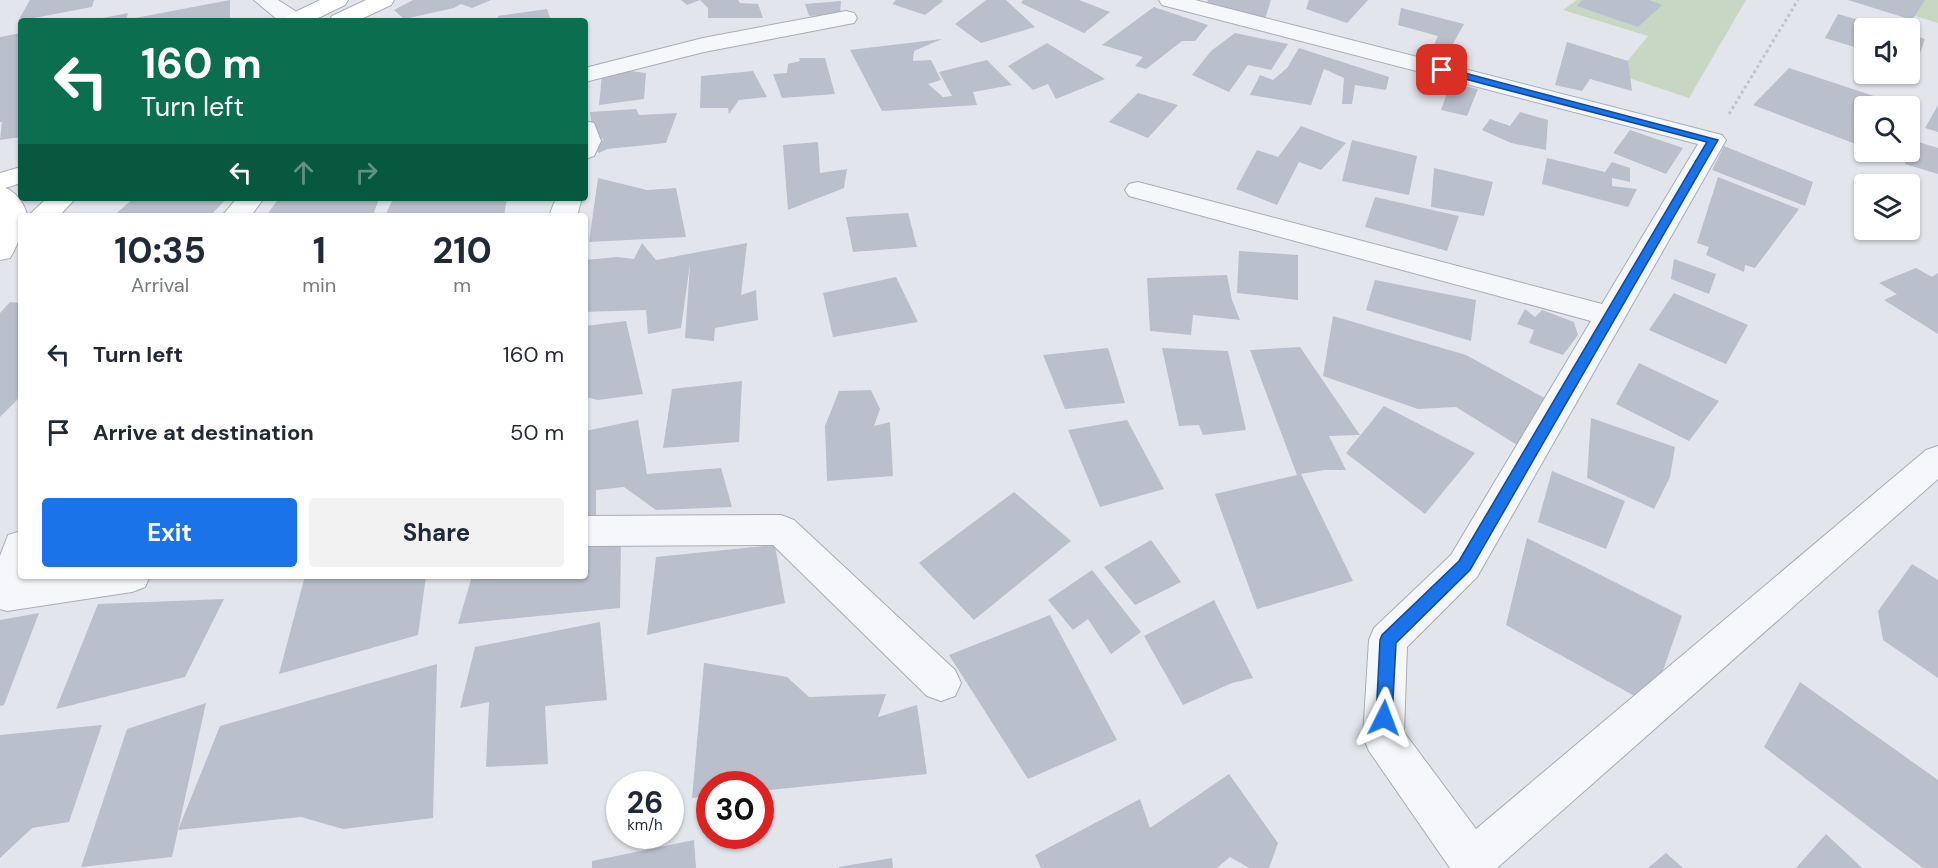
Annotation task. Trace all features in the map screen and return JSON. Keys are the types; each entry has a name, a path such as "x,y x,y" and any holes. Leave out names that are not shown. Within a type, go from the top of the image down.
{"main road":[{"path":"301,18 337,0"},
{"path":"346,18 382,0"},
{"path":"0,181 18,176"},
{"path":"0,195 12,209 13,227 8,244"},
{"path":"46,213 60,201"}],"street":[{"path":"265,0 290,18"},
{"path":"1170,0 1713,140 1464,566 1388,640 1383,737 1473,864 1938,459"},
{"path":"588,74 703,45 846,18"},
{"path":"1138,190 1610,316"},
{"path":"238,213 248,201"},
{"path":"588,531 781,530 941,683"},
{"path":"18,556 7,595 112,579"}],"path":[{"path":"1713,140 1798,0"}],"green space":[{"path":"1577,0 1746,0 1689,98 1617,74 1648,36 1563,10"},
{"path":"1862,0 1938,0 1938,23"}],"building":[{"path":"30,0 94,0 92,7 34,18 20,18"},
{"path":"230,0 230,18 135,18"},
{"path":"413,0 491,0 472,8 461,4 454,8 409,18 403,18 394,10"},
{"path":"681,0 700,0 687,5"},
{"path":"700,0 738,0 740,3 758,4 763,18 708,18 708,8"},
{"path":"896,0 943,1 925,15 892,4"},
{"path":"986,0 1006,0 1035,27 981,43 955,24"},
{"path":"1023,0 1079,0 1110,12 1084,33 1021,3"},
{"path":"1208,0 1271,0 1265,19 1206,5"},
{"path":"1309,0 1368,0 1347,23 1306,9"},
{"path":"1582,0 1649,0 1662,5 1638,27 1577,6"},
{"path":"1848,0 1925,0 1913,18 1906,18"},
{"path":"841,1 840,14 809,16 805,4"},
{"path":"1154,7 1208,25 1195,41 1182,41 1146,69 1135,66 1143,57 1102,45"},
{"path":"1401,8 1464,24 1450,49 1434,45 1438,36 1398,25"},
{"path":"547,9 550,18 498,18 498,16"},
{"path":"128,13 127,18 103,18"},
{"path":"1838,14 1854,19 1854,47 1825,38"},
{"path":"1235,33 1288,44 1271,70 1248,65 1229,92 1192,75 1211,51"},
{"path":"18,34 18,137 0,140 2,122 0,122 0,37"},
{"path":"1920,37 1925,39 1920,53"},
{"path":"942,39 914,51 913,61 931,60 941,80 928,84 943,97 952,96 939,72 987,60 1012,85 973,92 977,105 882,111 850,50"},
{"path":"1567,42 1628,61 1632,91 1590,79 1582,91 1555,85"},
{"path":"1047,43 1105,79 1056,99 1048,84 1033,90 1008,66"},
{"path":"1299,48 1389,77 1386,90 1355,85 1352,104 1342,104 1344,78 1324,69 1311,105 1250,95 1260,75 1273,80 1287,68"},
{"path":"799,58 825,58 835,94 782,98 773,74 787,73 788,64 800,61"},
{"path":"1789,68 1874,96 1854,96 1854,143 1753,105"},
{"path":"622,70 646,73 644,99 599,105 602,75"},
{"path":"753,71 767,97 739,100 729,114 728,108 700,108 701,76"},
{"path":"1442,81 1478,89 1467,116 1441,110 1448,90 1438,88"},
{"path":"1138,93 1178,105 1148,138 1109,122"},
{"path":"1938,105 1938,132 1925,128"},
{"path":"636,109 639,115 677,113 666,143 607,149 599,153 588,146 604,140 593,134 590,112"},
{"path":"1520,112 1548,120 1546,150 1511,143 1482,130 1490,119 1510,126"},
{"path":"1301,126 1346,143 1321,170 1299,162 1277,205 1236,189 1257,150 1278,157"},
{"path":"1630,130 1683,148 1666,174 1613,153"},
{"path":"1352,140 1417,156 1409,195 1342,181"},
{"path":"818,142 820,173 847,169 844,188 788,210 783,145"},
{"path":"1920,142 1938,148 1938,174 1905,164 1906,162 1920,162"},
{"path":"1724,146 1813,182 1805,206 1712,170"},
{"path":"1547,158 1605,172 1612,162 1630,168 1630,182 1612,178 1612,186 1637,189 1628,207 1542,184"},
{"path":"1434,168 1493,182 1484,216 1431,207"},
{"path":"1718,177 1799,209 1755,268 1745,265 1744,272 1706,255 1709,247 1697,243"},
{"path":"598,178 647,190 676,188 686,237 589,242"},
{"path":"1375,197 1459,216 1447,251 1365,227"},
{"path":"130,201 224,201 213,213 116,213"},
{"path":"277,201 378,201 374,213 268,213"},
{"path":"392,201 506,201 504,213 386,213"},
{"path":"908,213 917,247 853,252 846,217"},
{"path":"642,243 656,260 747,243 741,295 756,290 758,320 715,328 714,341 685,338 690,264 681,328 648,334 646,310 588,312 588,260 617,257 634,259"},
{"path":"1239,251 1298,255 1298,300 1237,293"},
{"path":"1674,259 1716,274 1709,294 1671,279"},
{"path":"1916,268 1932,277 1938,273 1938,334 1884,300 1897,294 1879,283"},
{"path":"1227,275 1232,300 1240,320 1193,315 1191,335 1150,331 1147,278"},
{"path":"896,277 918,322 833,337 823,293"},
{"path":"1375,280 1476,300 1471,341 1366,310"},
{"path":"1674,293 1748,325 1726,364 1649,330"},
{"path":"10,302 18,303 18,399 0,417 0,313"},
{"path":"1525,309 1535,317 1542,310 1574,322 1578,335 1563,355 1529,343 1534,330 1517,324"},
{"path":"1333,316 1466,355 1550,401 1522,448 1456,407 1418,409 1323,376"},
{"path":"626,321 643,394 598,400 588,398 588,326"},
{"path":"1300,347 1360,435 1329,436 1346,470 1324,470 1301,474 1353,581 1257,609 1215,494 1297,475 1250,350"},
{"path":"1108,348 1125,403 1065,409 1043,355"},
{"path":"1162,348 1228,351 1246,430 1203,435 1199,425 1179,426"},
{"path":"1639,363 1719,401 1689,441 1616,404"},
{"path":"742,381 739,442 663,448 672,389"},
{"path":"871,390 880,409 874,426 890,422 893,476 827,481 825,426 839,391"},
{"path":"1384,406 1475,453 1425,514 1346,453"},
{"path":"1591,418 1675,447 1670,477 1654,509 1587,478"},
{"path":"638,420 647,474 721,468 732,507 656,510 624,487 596,490 596,521 588,517 588,430"},
{"path":"1127,420 1164,489 1100,507 1068,430"},
{"path":"1552,471 1625,501 1606,549 1538,522"},
{"path":"1014,492 1071,541 974,620 919,563"},
{"path":"1527,538 1682,616 1651,705 1506,625"},
{"path":"1151,540 1181,582 1135,605 1104,567"},
{"path":"621,542 620,608 458,624 471,579 588,579 588,547"},
{"path":"775,545 785,603 647,635 656,557"},
{"path":"1912,564 1938,580 1938,678 1883,640 1878,611"},
{"path":"1092,570 1141,632 1111,654 1088,619 1073,630 1048,600"},
{"path":"304,579 426,579 418,635 279,674"},
{"path":"224,599 185,677 56,709 98,604"},
{"path":"1214,600 1253,678 1232,683 1183,705 1144,636"},
{"path":"39,613 4,705 0,706 0,620"},
{"path":"1050,615 1117,740 1028,779 949,655"},
{"path":"600,622 607,700 545,706 548,764 486,767 489,702 460,708 475,647"},
{"path":"704,663 787,677 809,697 886,694 878,717 917,705 927,774 774,790 774,771 696,771 696,798 692,798"},
{"path":"437,664 433,818 343,829 301,817 178,830 220,726"},
{"path":"1800,682 1938,780 1938,868 1923,868 1764,747"},
{"path":"206,703 172,857 81,867 127,729"},
{"path":"102,725 69,822 32,828 0,858 0,735"},
{"path":"1229,774 1278,843 1269,868 1249,868 1230,857 1217,868 1041,868 1035,855 1140,799 1150,828"},
{"path":"1826,834 1862,868 1796,868"},
{"path":"694,840 696,868 592,868 592,861 650,849 684,849 684,842"},
{"path":"1666,853 1683,868 1648,868"},
{"path":"892,858 893,868 839,868 839,867"}],"route":[{"path":"1384,718 1388,640 1464,566 1713,140 1442,70"}]}
